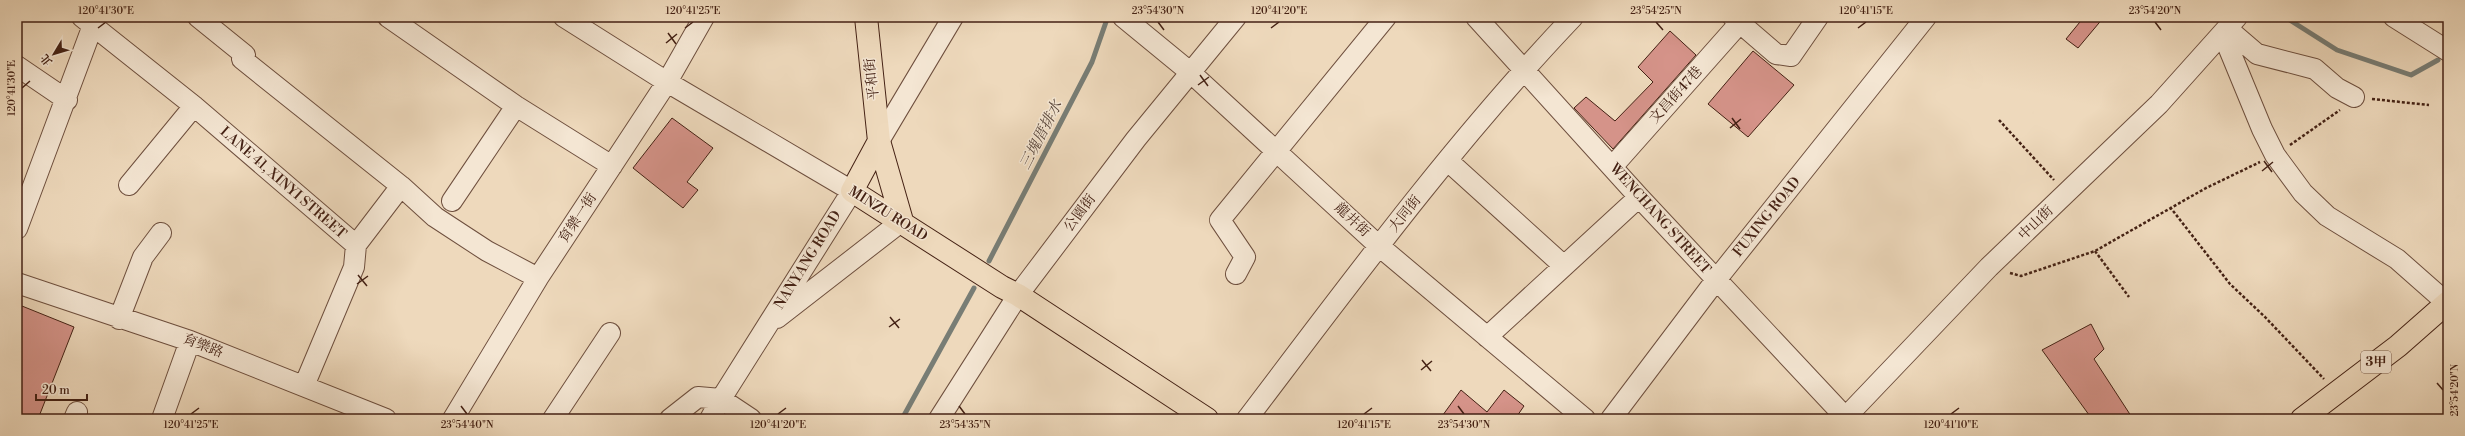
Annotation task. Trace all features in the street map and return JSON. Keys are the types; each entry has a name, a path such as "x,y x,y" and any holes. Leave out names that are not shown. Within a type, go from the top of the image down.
{"main road":[{"name":"平和街","path":"866,17 880,141 902,221"},
{"name":"NANYANG ROAD","path":"852,191 880,141"},
{"name":"MINZU ROAD","path":"852,191 902,221 995,283 1018,295 1207,419"},
{"name":"3甲","path":"2302,419 2398,346 2448,303"}],"street":[{"path":"198,17 245,55 242,60 401,186 435,216 487,250 538,278"},
{"path":"388,17 516,106 612,166"},
{"name":"MINZU ROAD","path":"564,17 666,82 852,191"},
{"name":"育樂一街","path":"453,419 538,278 666,82 704,17"},
{"name":"NANYANG ROAD","path":"880,141 953,17"},
{"name":"龍井街","path":"1123,17 1190,72 1379,246 1585,419"},
{"name":"公園街","path":"939,419 1018,295 1136,139 1236,17"},
{"path":"1236,274 1245,257 1220,220 1386,17"},
{"name":"WENCHANG STREET","path":"1476,17 1524,68 1639,197 1845,418"},
{"name":"大同街","path":"1247,419 1379,246 1524,68 1573,17"},
{"path":"1740,19 1776,54 1791,56 1818,17"},
{"name":"FUXING ROAD","path":"1611,419 1716,280 1926,17"},
{"path":"2394,17 2446,48"},
{"name":"文昌街47巷","path":"1612,166 1740,19"},
{"path":"17,229 67,100 90,20"},
{"name":"LANE 41, XINYI STREET","path":"90,20 194,106 356,245 354,267 304,386"},
{"path":"2231,24 2257,54 2315,69 2337,88 2354,97"},
{"path":"2231,24 2229,49 2275,155 2304,193 2326,216 2397,259 2448,303"},
{"name":"中山街","path":"1845,418 1989,267 2159,104 2231,24"},
{"path":"17,66 67,100"},
{"path":"129,185 194,106"},
{"path":"452,201 516,106"},
{"path":"1448,161 1564,266"},
{"path":"356,245 401,186"},
{"name":"NANYANG ROAD","path":"710,419 766,326 852,191"},
{"path":"1487,337 1639,197"},
{"path":"766,326 902,221"},
{"path":"119,318 143,257 161,233"},
{"name":"育樂路","path":"17,283 190,341 386,419"},
{"path":"553,419 610,333"},
{"path":"162,419 190,341"},
{"path":"670,419 698,397 721,399 751,419"}],"path":[{"path":"1989,267 2022,276 2095,251 2170,207 2275,155 2346,106 2354,97 2429,105"},
{"path":"2000,120 2066,193"},
{"path":"2170,207 2230,284 2265,317 2336,393"},
{"path":"2095,251 2129,297"}],"building":[{"path":"2084,17 2104,17 2078,48 2066,39"},
{"path":"1670,31 1696,55 1613,149 1574,108 1586,97 1615,121 1653,82 1638,67"},
{"path":"1753,51 1794,85 1748,137 1708,104"},
{"path":"672,118 713,148 687,182 698,190 683,208 633,168"},
{"path":"17,304 74,327 38,419 17,419"},
{"path":"2091,324 2104,349 2094,359 2133,419 2092,419 2042,350"},
{"path":"1461,390 1487,412 1504,390 1524,406 1515,419 1440,419"}],"waterway":[{"name":"三塊厝排水","path":"989,261 1092,62 1106,22 1105,17"},
{"name":"三塊厝排水","path":"2285,17 2337,50 2411,75 2438,60"},
{"name":"三塊厝排水","path":"902,419 974,288"}]}
